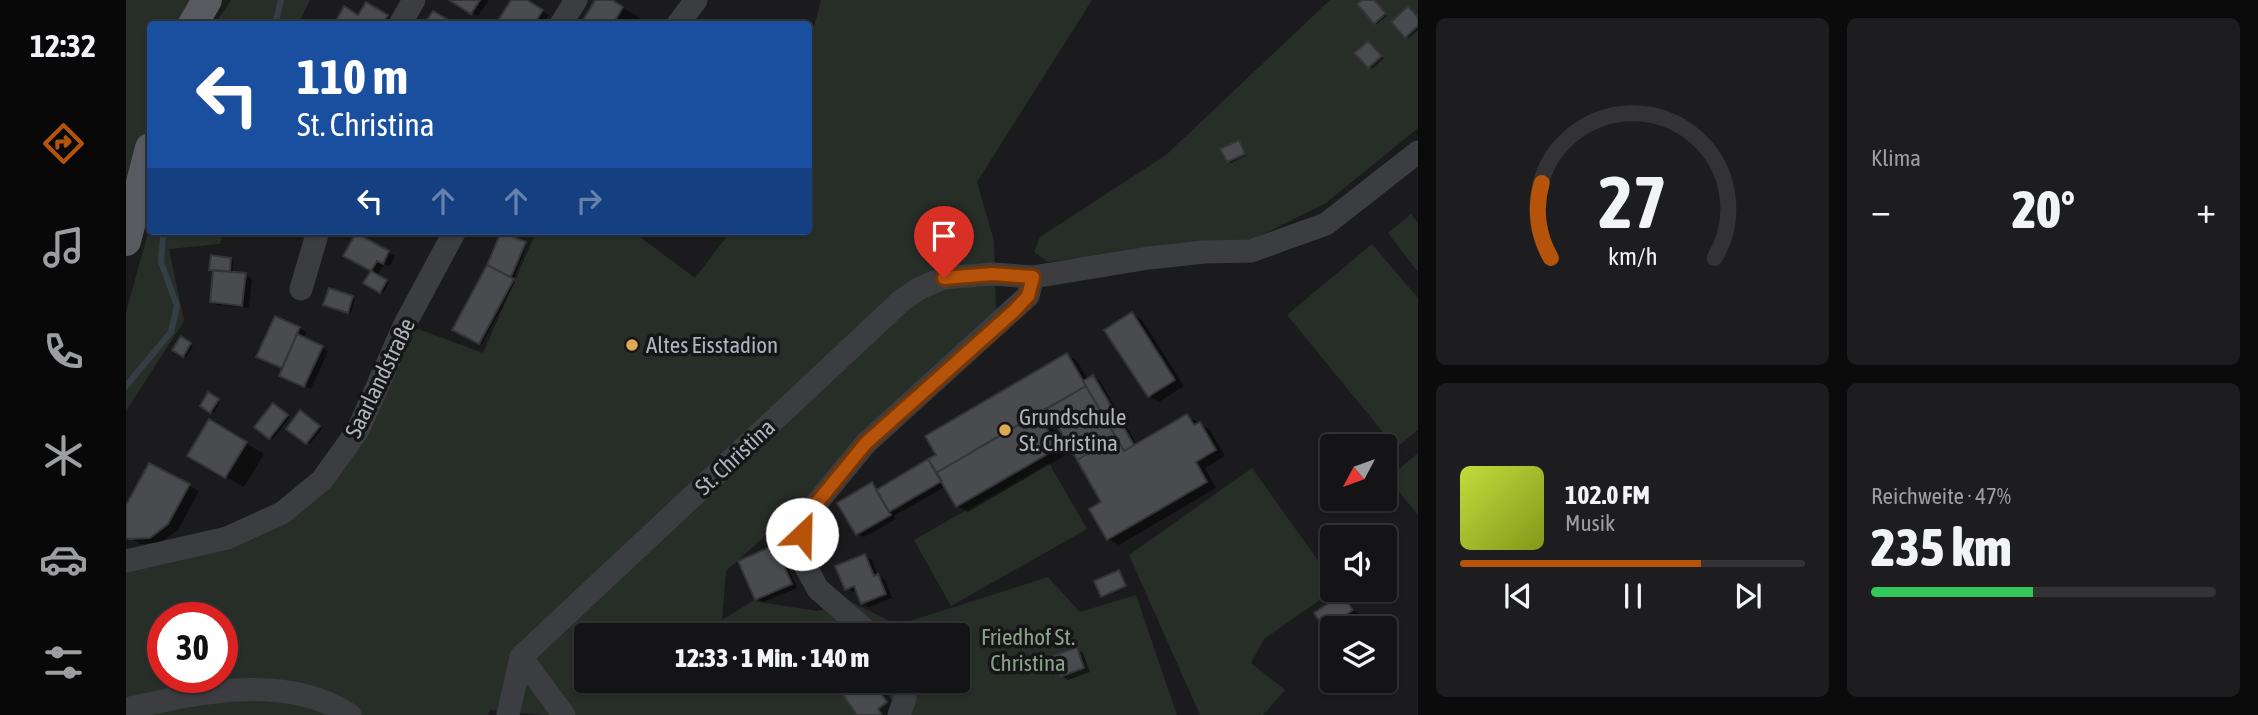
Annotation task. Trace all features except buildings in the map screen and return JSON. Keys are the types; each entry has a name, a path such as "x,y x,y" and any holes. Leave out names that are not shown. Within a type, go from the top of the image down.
{"main road":[{"path":"194,21 208,0"},
{"path":"126,241 147,160"}],"street":[{"path":"402,21 414,0"},
{"path":"563,21 576,0"},
{"path":"680,21 696,0"},
{"name":"St. Christina","path":"521,657 901,301 920,288 944,278 992,274 1033,277 1149,258 1204,252 1251,251 1326,224 1414,164"},
{"path":"301,289 317,235"},
{"name":"Saarlandstraße","path":"126,561 227,538 282,513 323,480 358,430 405,324 453,235"},
{"path":"857,623 818,589 798,553 806,516 866,443 1028,296 1033,277"},
{"path":"508,715 521,657"},
{"path":"521,657 564,715"},
{"path":"126,709 183,696 271,689 331,702 351,715"},
{"path":"899,715 905,693"}],"green space":[{"path":"126,0 207,0 195,21 147,21 147,160 126,241"},
{"path":"231,0 310,0 300,21 217,21"},
{"name":"Friedhof St. Christina","path":"821,0 1092,0 977,182 994,241 996,310 819,488 726,571 722,620 753,601 818,611 849,601 894,623 574,623 574,693 970,693 970,623 904,623 1048,577 1080,612 1136,595 1177,715 542,715 490,710 488,715 126,715 126,561 227,538 322,480 405,324 483,353 534,237 529,235 637,235 695,278 728,235 812,235 812,35"},
{"path":"1330,0 1418,0 1418,128 1326,203 1245,243 1209,242 1048,262 1034,252 1040,237 1166,155"},
{"path":"1411,214 1418,223 1418,272 1388,233"},
{"path":"147,235 223,235 220,244 169,249 184,321 126,411 126,312"},
{"path":"1372,244 1418,298 1418,430 1397,447 1397,434 1385,434 1287,315"},
{"path":"1418,453 1418,515 1397,489 1397,470"},
{"path":"1049,463 1087,529 951,606 914,540"},
{"path":"1252,468 1320,563 1320,600 1264,639 1251,663 1285,690 1263,715 1200,715 1129,555"}],"waterway":[{"path":"276,21 281,0"},
{"path":"126,386 171,332 177,306 161,262 164,235"}],"place":[{"name":"Altes Eisstadion","path":"632,345"},
{"name":"Grundschule St. Christina","path":"1005,430"}],"route":[{"path":"802,534 806,516 866,443 1014,311 1028,296 1033,277 992,274 944,278"}]}
